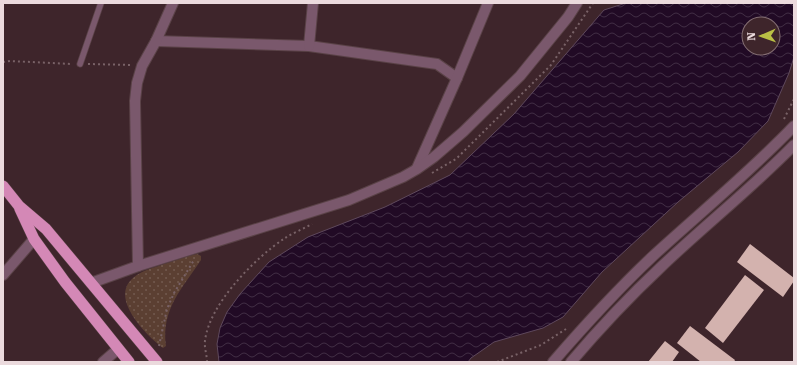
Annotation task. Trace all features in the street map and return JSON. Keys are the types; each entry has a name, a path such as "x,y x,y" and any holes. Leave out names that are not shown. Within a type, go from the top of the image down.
{"highway":[{"path":"3,186 19,206 46,229 156,360"},
{"path":"19,206 34,239 64,282 129,362"}],"street":[{"path":"138,266 135,100 137,83 142,66 156,41 173,3"},
{"path":"309,46 313,3"},
{"path":"417,169 488,3"},
{"path":"91,283 138,266 349,200 403,177 417,169 434,157 463,132 520,76 568,17 577,3"},
{"path":"156,41 309,46 437,64 457,78"},
{"path":"553,362 612,297 794,126"},
{"path":"571,362 591,339 660,268 746,191 794,145"},
{"path":"3,275 34,239"},
{"path":"103,362 118,349"}],"lane":[{"path":"80,64 101,3"}],"path":[{"path":"156,360 167,309 174,293 196,257 199,247"}],"shaded area":[{"path":"197,254 201,256 201,260 180,290 170,310 165,333 166,346 163,348 140,325 127,306 125,296 127,286 133,278 144,271"}],"water":[{"path":"626,3 794,3 794,57 789,73 768,121 738,152 678,202 602,272 563,317 543,328 494,342 471,358 468,362 219,362 217,344 220,328 227,312 240,294 269,262 308,237 385,207 450,175 514,114 604,10"}],"building":[{"path":"750,244 794,278 794,281 783,297 737,262"},
{"path":"745,275 764,290 723,343 705,328"},
{"path":"690,326 735,360 734,362 701,362 677,343"},
{"path":"665,341 679,352 672,362 648,362"}]}
